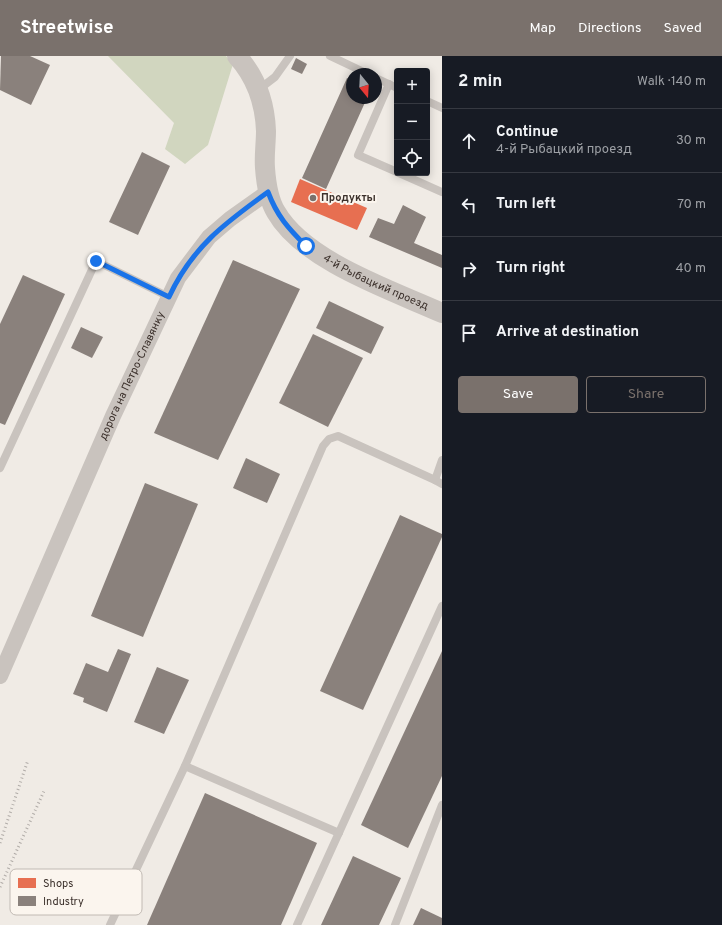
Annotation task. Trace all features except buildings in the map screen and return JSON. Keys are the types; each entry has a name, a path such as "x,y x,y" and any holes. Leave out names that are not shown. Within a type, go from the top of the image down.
{"street":[{"path":"237,56 250,73 258,90 264,110 266,129 265,167 268,192"},
{"name":"дорога на Петро-Славянку","path":"0,676 113,416 178,278 209,237 230,219 268,192"},
{"name":"4-й Рыбацкий проезд","path":"268,192 275,211 288,229 306,246 341,268 442,313"}],"lane":[{"path":"258,90 275,77 290,56"},
{"path":"330,56 355,68"},
{"path":"382,81 394,86"},
{"path":"389,84 358,155 394,171"},
{"path":"430,102 442,108"},
{"path":"405,176 442,192"},
{"path":"0,468 96,261 169,297"},
{"path":"136,869 185,766 323,446 329,439 338,436 438,482 442,460"},
{"path":"298,925 442,606"},
{"path":"185,766 339,833"},
{"path":"395,925 442,805"},
{"path":"110,925 115,915"}],"green space":[{"path":"108,56 226,56 233,64 208,145 185,164 165,149 174,123"}],"railway":[{"path":"0,843 28,760"},
{"path":"0,887 45,789"}],"place":[{"name":"Продукты","path":"313,198"}],"route":[{"path":"96,261 169,297 178,278 209,237 230,219 268,192 275,211 288,229 306,246"}]}
